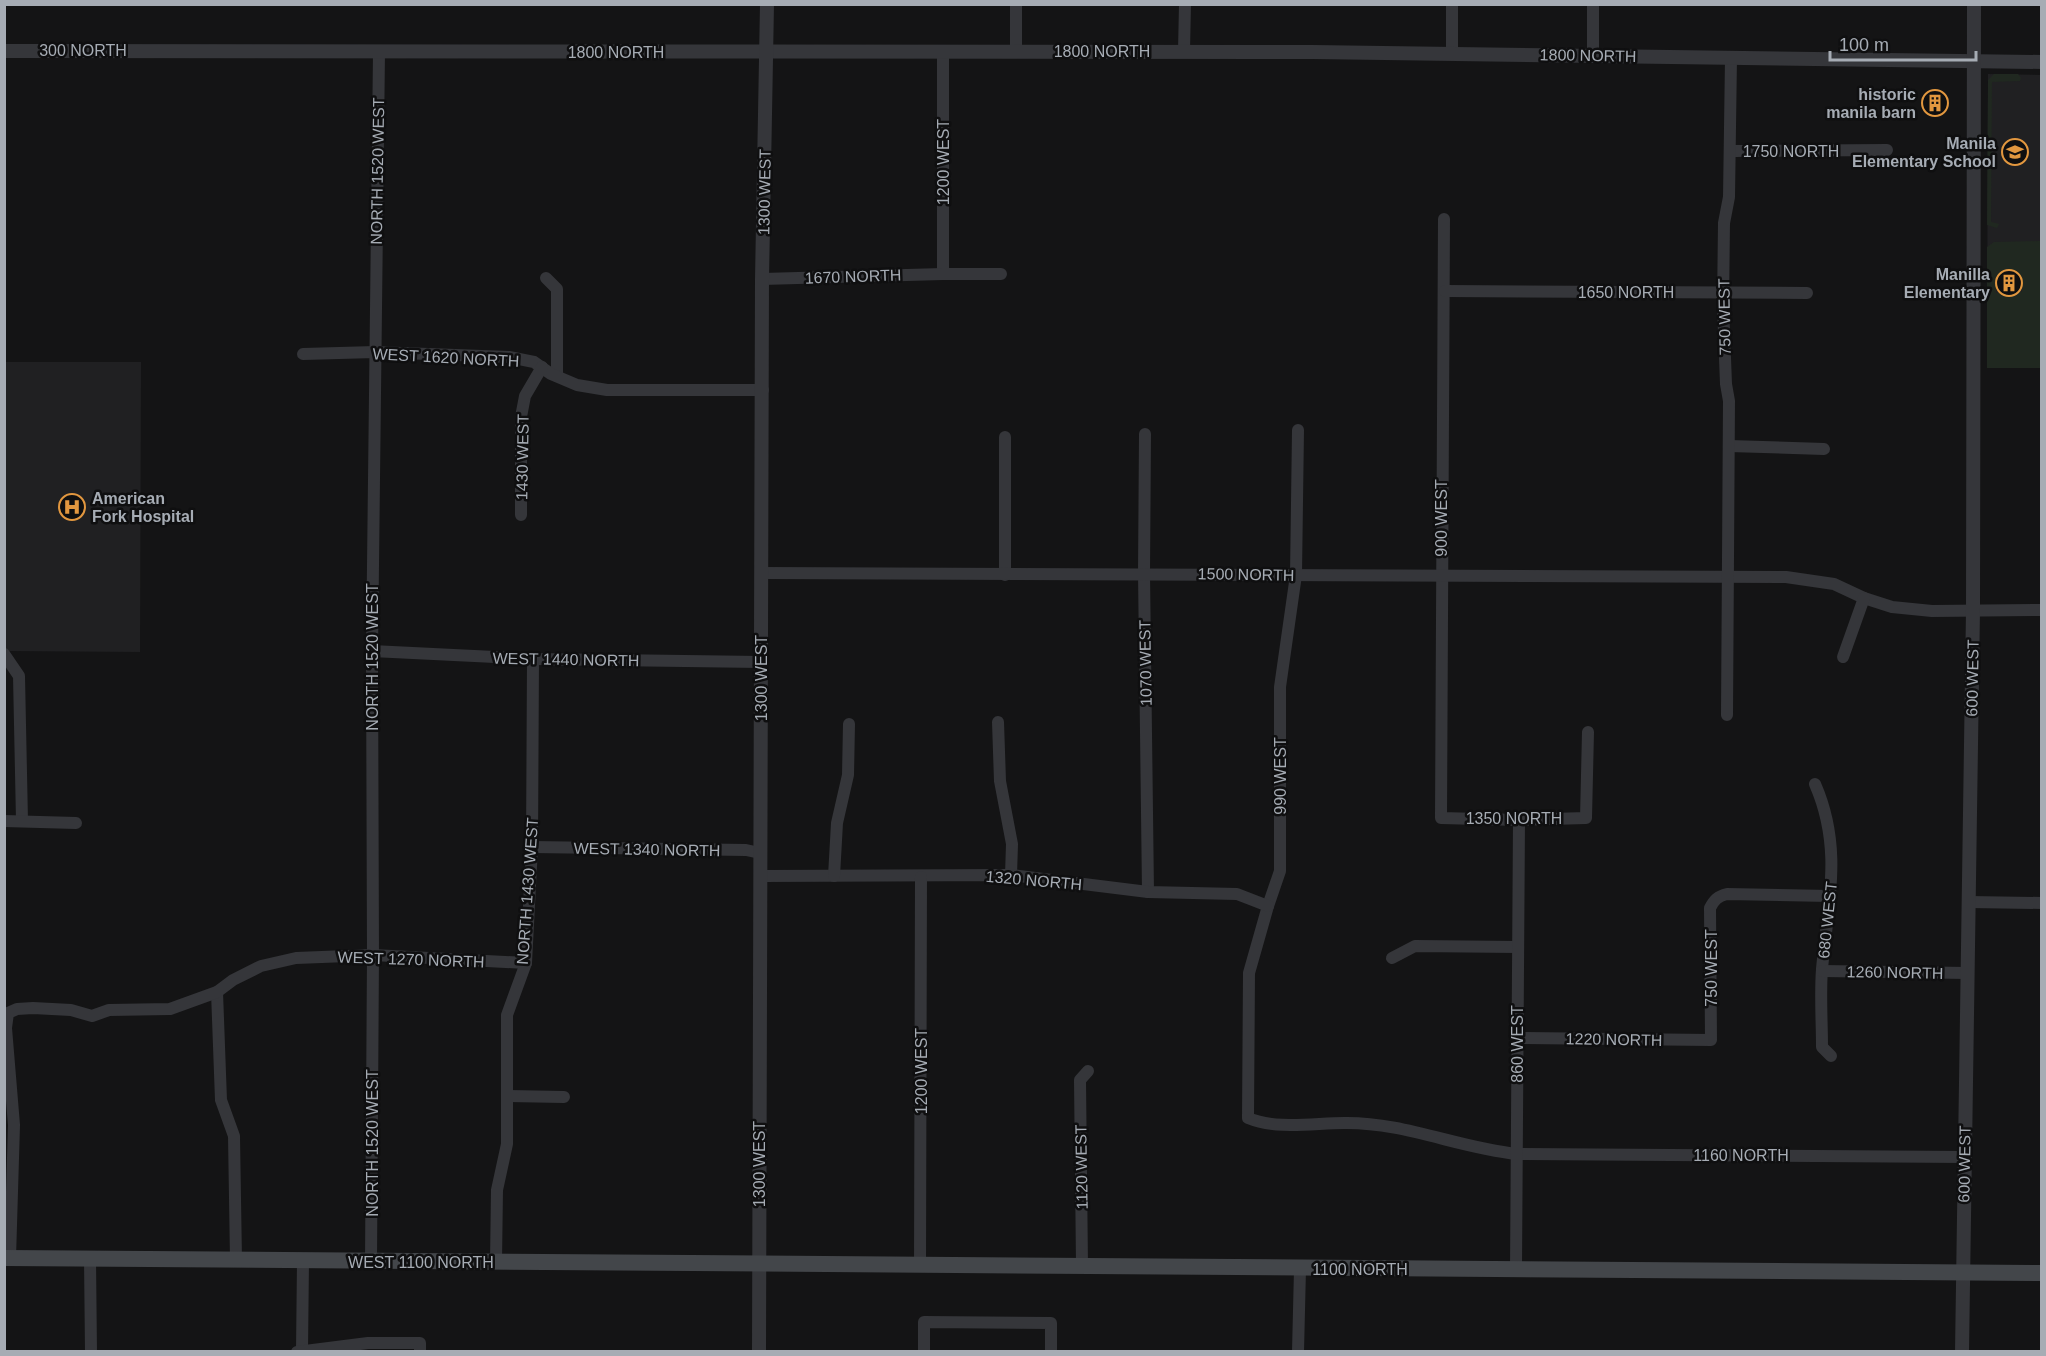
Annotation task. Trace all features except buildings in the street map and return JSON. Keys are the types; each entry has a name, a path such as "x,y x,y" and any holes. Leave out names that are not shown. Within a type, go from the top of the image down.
{"main road":[{"name":"WEST 1100 NORTH","path":"7,1258 837,1264"},
{"name":"1100 NORTH","path":"837,1264 1962,1273"},
{"path":"1962,1273 2042,1274"}],"street":[{"name":"1300 WEST","path":"759,1352 763,573 762,279 767,4"},
{"path":"1016,4 1016,51"},
{"path":"1184,51 1185,4"},
{"path":"1452,4 1452,53"},
{"path":"1593,4 1593,55"},
{"name":"600 WEST","path":"1962,1352 1972,610 1974,4"},
{"name":"1800 NORTH","path":"162,50 1184,51 2042,62"},
{"name":"300 NORTH","path":"4,51 162,50"},
{"name":"1200 WEST","path":"943,51 944,274"},
{"name":"NORTH 1520 WEST","path":"371,1262 372,651 379,52"},
{"name":"750 WEST","path":"1727,715 1729,401 1725,384 1723,293 1724,223 1730,197 1731,58"},
{"name":"1750 NORTH","path":"1731,151 1887,150"},
{"name":"900 WEST","path":"1441,818 1444,219"},
{"name":"1670 NORTH","path":"762,279 1001,274"},
{"path":"546,278 557,289 557,376"},
{"name":"1650 NORTH","path":"1444,291 1807,293"},
{"name":"WEST 1620 NORTH","path":"303,354 375,352 509,357 534,362 577,385 607,390 763,390"},
{"name":"1430 WEST","path":"521,515 521,417 525,396 542,367"},
{"name":"990 WEST","path":"1248,1118 1249,973 1280,871 1280,687 1296,575 1298,430"},
{"name":"1070 WEST","path":"1145,434 1144,573 1148,892"},
{"path":"1005,437 1005,575"},
{"path":"1729,446 1824,449"},
{"name":"1500 NORTH","path":"763,573 1785,577 1834,584 1864,598 1892,607 1932,611 2042,610"},
{"path":"1843,657 1864,598"},
{"name":"WEST 1440 NORTH","path":"372,651 533,659 761,662"},
{"path":"4,654 19,676 22,820"},
{"name":"NORTH 1430 WEST","path":"496,1262 497,1190 507,1144 507,1015 526,963 532,847 533,659"},
{"path":"998,722 1000,781 1012,844 1011,875"},
{"path":"834,876 837,823 848,776 849,724"},
{"name":"1350 NORTH","path":"1441,818 1519,820 1586,818 1588,732"},
{"name":"680 WEST","path":"1815,784 1826,812 1832,863 1822,971 1822,1047 1831,1056"},
{"name":"860 WEST","path":"1516,1269 1519,820"},
{"path":"4,821 76,823"},
{"name":"WEST 1340 NORTH","path":"532,847 746,850 760,853"},
{"name":"1320 NORTH","path":"761,876 1011,875 1148,892 1237,894 1268,906"},
{"name":"1200 WEST","path":"920,1265 921,877"},
{"name":"750 WEST","path":"1711,1040 1710,908 1717,898 1727,894 1830,896"},
{"path":"1969,902 2042,903"},
{"path":"1392,958 1415,946 1518,947"},
{"name":"WEST 1270 NORTH","path":"7,1258 14,1125 6,1028 8,1013 17,1009 71,1010 92,1016 109,1010 170,1009 217,992 233,980 261,966 296,958 373,955 526,963"},
{"name":"1260 NORTH","path":"1822,971 1968,973"},
{"path":"217,992 221,1100 234,1136 236,1260"},
{"name":"1220 NORTH","path":"1517,1038 1711,1040"},
{"name":"1120 WEST","path":"1082,1266 1080,1080 1088,1071"},
{"path":"507,1096 564,1097"},
{"name":"1160 NORTH","path":"1248,1118 1263,1124 1348,1123 1390,1127 1489,1151 1517,1154 1965,1157"},
{"path":"90,1259 91,1352"},
{"path":"303,1261 300,1351 368,1343 420,1347"},
{"path":"1298,1352 1300,1269"},
{"path":"924,1352 924,1322 1051,1323 1051,1352"}],"shaded area":[{"name":"Manila Elementary School","path":"1988,74 2041,75 2041,368 1987,368"},
{"path":"1994,74 2018,74 2021,78 2020,81 1992,82 1991,222 1999,224 1997,228 1987,225 1988,80"},
{"path":"2042,241 2041,368 1987,368 1987,247 1994,242","holes":["1996,276 2022,277 2022,292 1998,289 1996,293"]},
{"name":"American Fork Hospital","path":"5,362 141,362 140,652 5,651"}],"place":[{"name":"historic manila barn","path":"1935,103"},
{"name":"Manila Elementary School","path":"2015,152"},
{"name":"Manilla Elementary","path":"2009,283"},
{"name":"American Fork Hospital","path":"72,507"}]}
